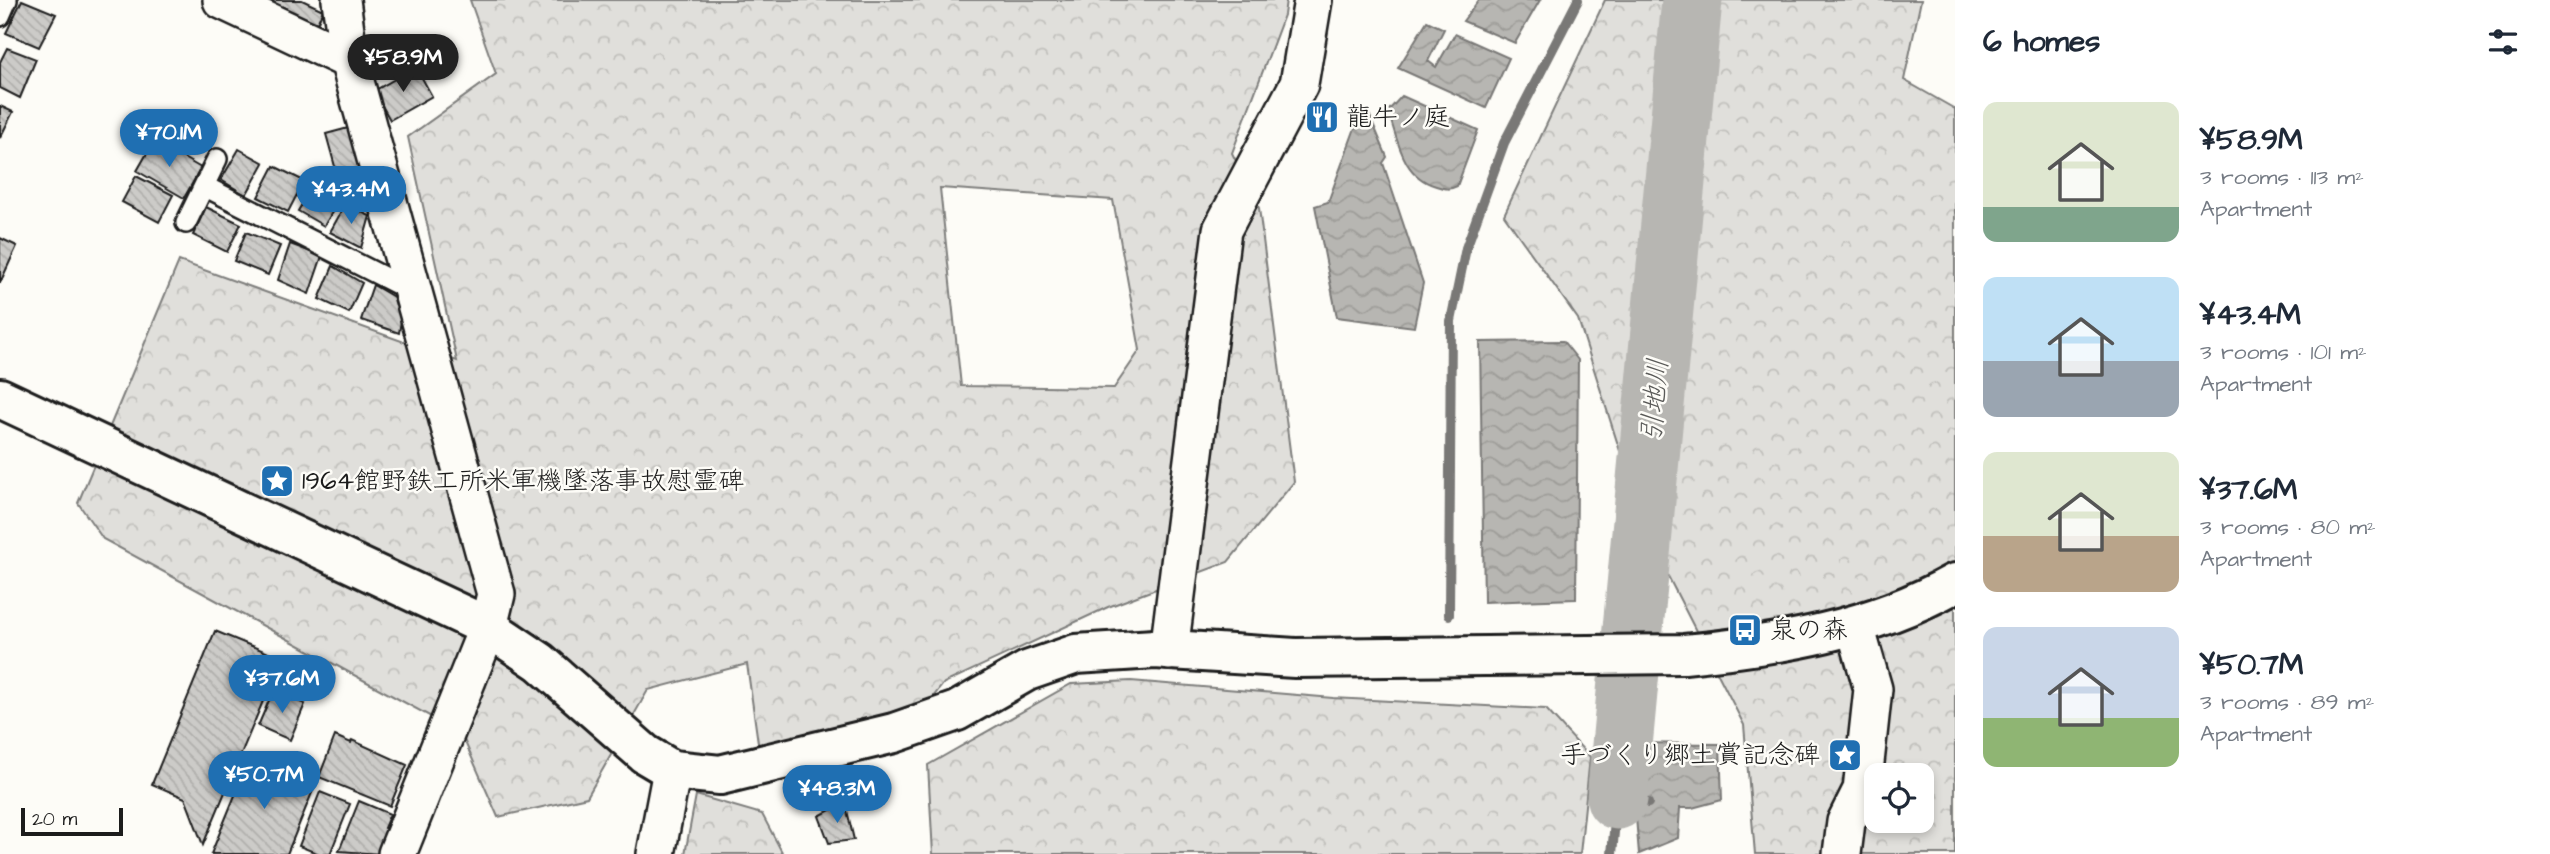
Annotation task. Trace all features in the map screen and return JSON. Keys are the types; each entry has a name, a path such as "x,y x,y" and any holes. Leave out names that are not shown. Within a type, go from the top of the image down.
{"street":[{"path":"222,0 349,60"},
{"path":"341,0 349,60 496,594 488,626 397,854"},
{"path":"1169,651 1222,230 1298,84 1313,0"},
{"path":"0,398 488,626 540,662 645,754 672,770 720,775 894,733 957,711 1027,671 1076,654 1169,651 1295,658 1660,654 1748,648 1855,626 1916,604 1955,583"},
{"path":"1842,854 1846,822 1862,790 1873,689 1855,626"},
{"path":"656,854 672,770"}],"lane":[{"path":"0,16 7,0"},
{"path":"186,223 217,159"},
{"path":"204,186 414,293"}],"green space":[{"path":"470,0 1286,0 1284,15 1232,153 1259,208 1294,482 1228,562 1108,607 944,683 925,707 759,750 747,664 648,690 587,797 498,817 461,733 103,539 78,503 179,261 457,361 408,137 496,74","holes":["940,188 1113,200 1140,350 1114,388 961,386"]},
{"path":"1605,0 1921,0 1904,80 1955,109 1955,854 1755,854 1744,725 1646,533 1578,319 1504,215"},
{"path":"1131,681 1333,698 1546,709 1590,757 1580,854 933,854 928,765 1071,684"},
{"path":"696,795 762,814 783,854 685,854"}],"water":[{"path":"1479,0 1540,0 1515,43 1463,21"},
{"path":"1427,21 1444,29 1428,61 1436,67 1455,34 1509,58 1486,108 1398,68"},
{"path":"1402,96 1478,130 1457,186 1447,189 1436,186 1425,181 1409,166 1388,111"},
{"path":"1369,114 1387,157 1383,163 1423,283 1414,327 1337,317 1315,206 1328,202 1359,117"},
{"path":"1563,341 1578,360 1576,599 1484,602 1480,342"},
{"path":"1630,743 1720,744 1722,800 1692,808 1680,808 1678,838 1639,854"}],"building":[{"path":"22,0 56,14 39,47 6,33"},
{"path":"258,0 302,0 323,10 312,35"},
{"path":"7,48 36,59 20,98 0,88 0,62"},
{"path":"416,67 432,96 390,120 374,91"},
{"path":"0,106 13,112 0,138"},
{"path":"169,116 204,134 194,155 158,137"},
{"path":"352,127 366,174 339,181 326,134"},
{"path":"154,141 201,168 184,198 137,171"},
{"path":"239,149 264,163 246,195 221,180"},
{"path":"274,166 304,181 288,212 258,197"},
{"path":"136,176 173,195 159,222 122,202"},
{"path":"315,182 341,197 324,226 298,211"},
{"path":"345,205 370,216 361,248 330,232"},
{"path":"206,207 241,224 227,252 193,235"},
{"path":"246,232 280,246 268,275 234,261"},
{"path":"0,238 17,246 0,283"},
{"path":"290,244 322,256 309,294 278,280"},
{"path":"333,266 362,283 349,313 319,299"},
{"path":"373,285 404,303 399,333 361,320"},
{"path":"215,631 281,658 203,845 185,798 152,784"},
{"path":"273,691 305,704 290,740 258,726"},
{"path":"335,736 351,743 352,740 407,765 390,806 319,777"},
{"path":"251,756 316,783 287,854 211,854"},
{"path":"320,792 350,804 330,854 319,854 299,846"},
{"path":"359,801 390,814 384,828 389,830 380,854 339,851"},
{"path":"845,802 854,840 829,843 819,816"}],"waterway":[{"path":"1449,615 1451,321 1466,248 1504,143 1578,0"},
{"name":"引地川","path":"1617,799 1692,0"},
{"path":"1612,854 1617,799 1648,803"}],"place":[{"name":"龍牛ノ庭","path":"1322,117"},
{"name":"1964館野鉄工所米軍機墜落事故慰霊碑","path":"277,481"},
{"name":"泉の森","path":"1745,630"},
{"name":"手づくり郷土賞記念碑","path":"1845,755"}]}
